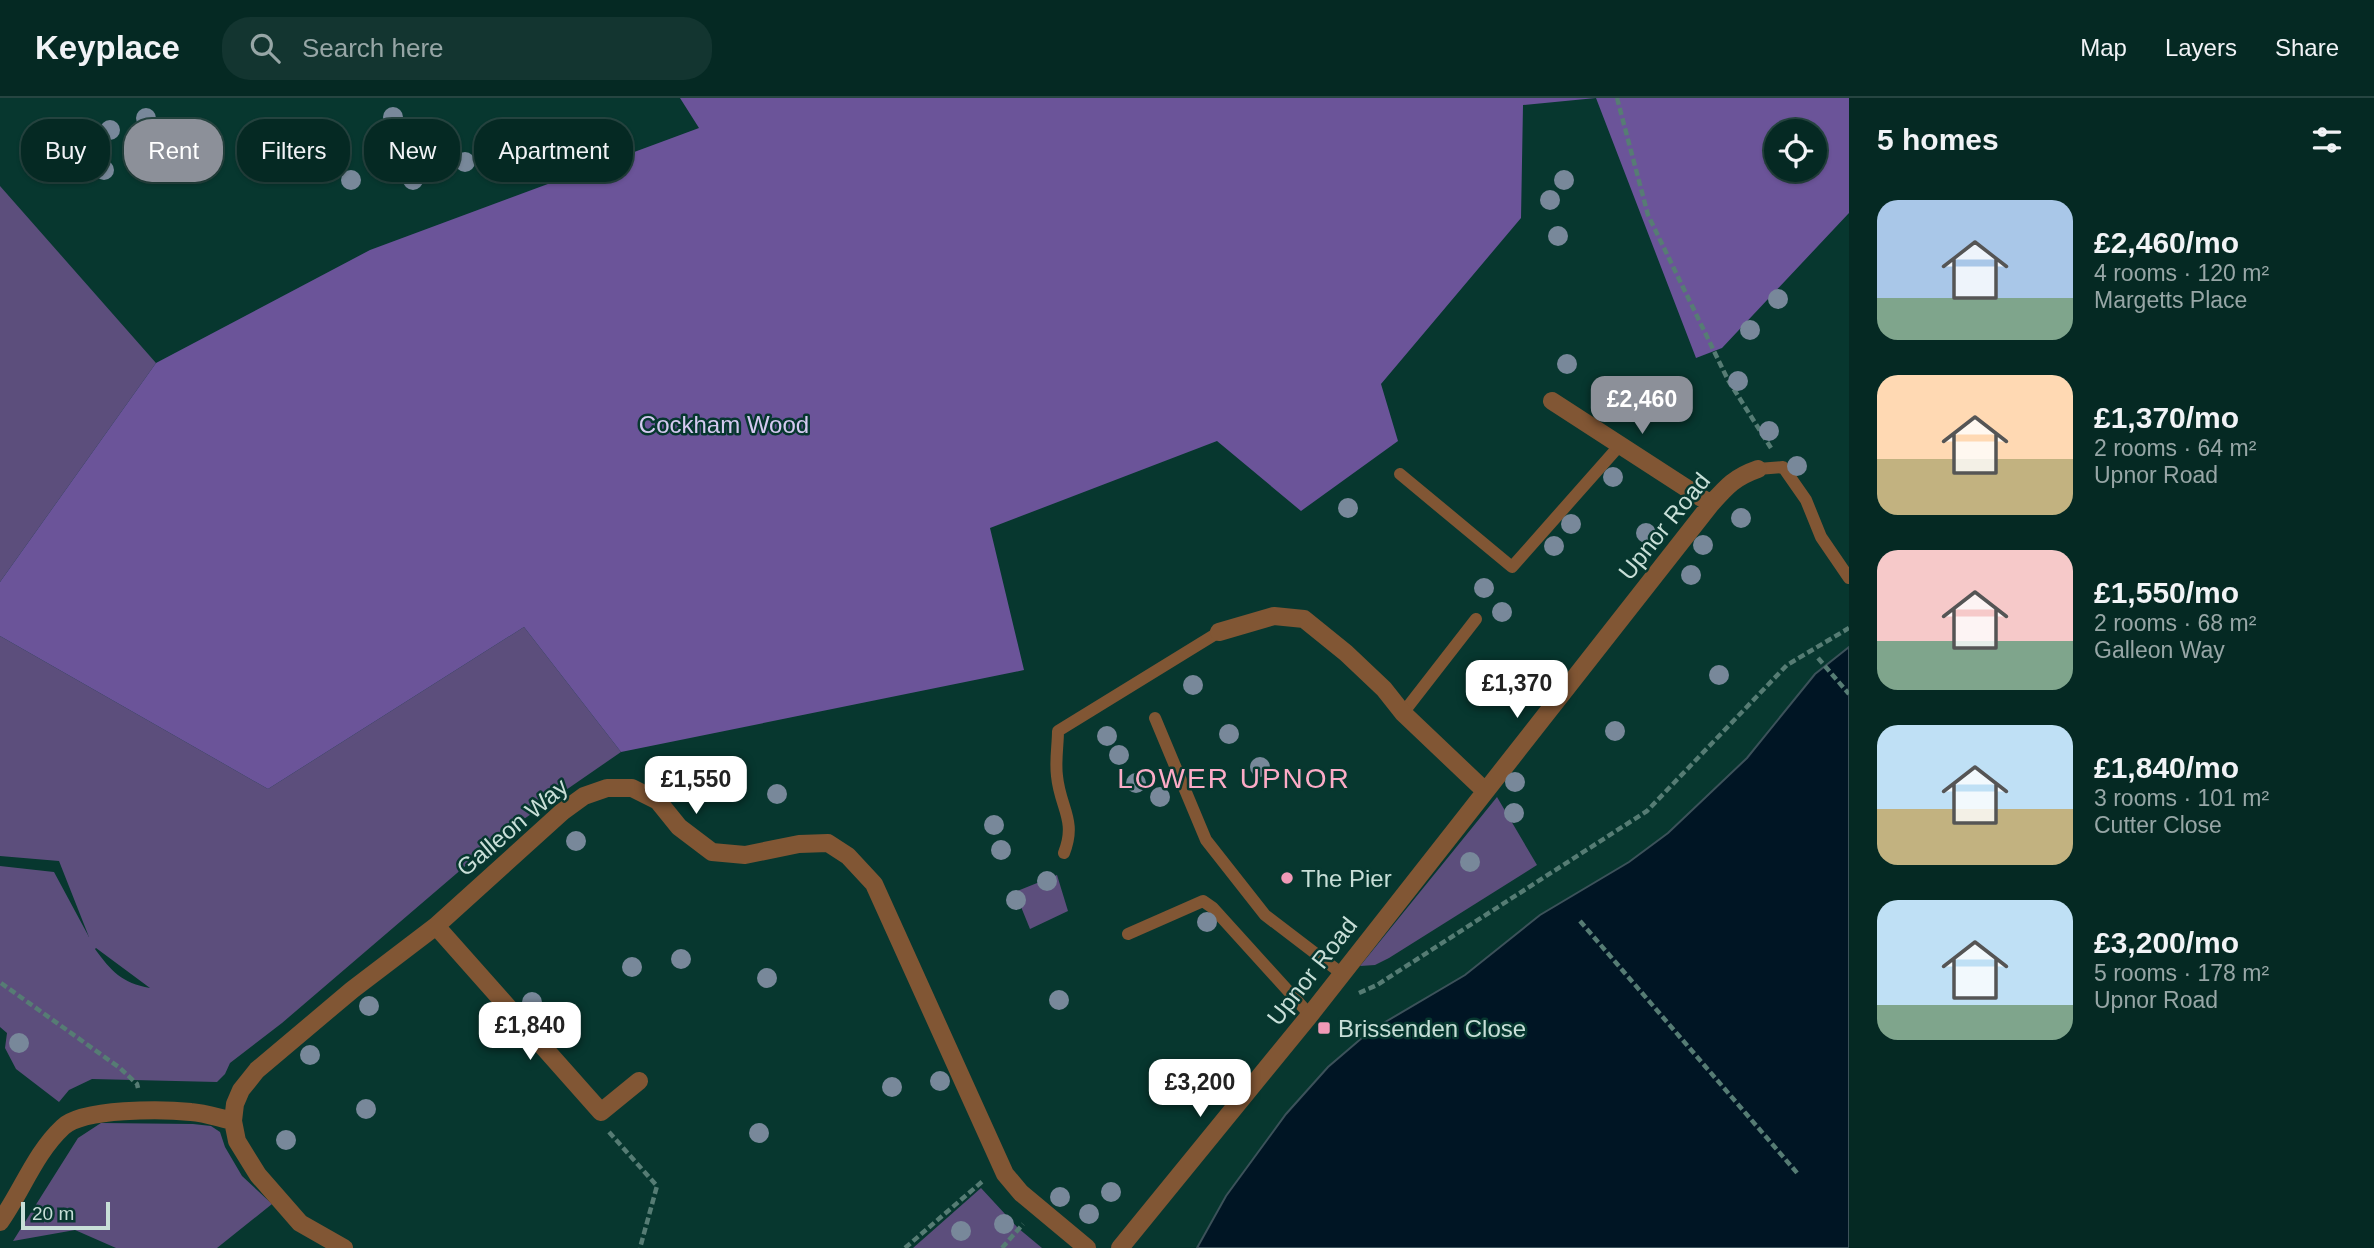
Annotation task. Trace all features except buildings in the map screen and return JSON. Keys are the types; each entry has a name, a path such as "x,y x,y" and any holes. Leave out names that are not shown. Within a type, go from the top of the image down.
{"street":[{"path":"1552,401 1711,504"},
{"name":"Upnor Road","path":"1120,1248 1310,1015 1711,504 1730,482 1742,474 1758,470"},
{"path":"1219,632 1274,616 1304,619 1346,653 1403,713 1484,790"},
{"name":"Galleon Way","path":"233,1121 235,1104 241,1090 257,1070 352,990 436,926 562,812 584,796 607,788 632,788 658,801 679,827 712,852 745,855 800,844 828,843 848,856 874,884 1001,1165 1015,1188 1087,1248"},
{"path":"436,926 601,1112 639,1081"},
{"path":"0,1222 47,1146 65,1125 89,1115 190,1112 233,1121 237,1141 258,1175 300,1223 344,1248"}],"lane":[{"path":"1400,474 1512,567 1620,445"},
{"path":"1758,470 1783,467 1805,500 1821,537 1849,578"},
{"path":"1403,713 1476,619"},
{"path":"1065,853 1070,838 1069,821 1059,792 1056,772 1058,730 1219,632"},
{"path":"1155,718 1206,840 1265,915 1342,973"},
{"path":"1128,934 1203,901 1213,908 1310,1015"},
{"path":"502,1042 524,1026"}],"path":[{"path":"1617,98 1648,215 1728,380 1783,467"},
{"path":"1355,995 1377,985 1647,811 1787,665 1849,628"},
{"path":"1818,658 1849,694"},
{"path":"1580,921 1798,1174"},
{"path":"1,983 120,1068 137,1084 144,1112"},
{"path":"601,1112 610,1133 657,1186 640,1248"},
{"path":"905,1248 1001,1165"},
{"path":"1002,1248 1038,1208"}],"shaded area":[{"path":"0,186 156,363 0,582"},
{"path":"524,627 621,752 505,832 282,1023 230,1063 217,1082 92,1079 69,1090 59,1102 16,1069 5,1048 7,1033 0,1027 0,866 54,872 89,937 59,861 0,856 0,636 268,789","holes":["96,948 150,988 132,983 118,975 106,964"]},
{"path":"1497,797 1537,865 1389,958 1375,965 1360,966"},
{"path":"1057,875 1068,911 1030,929 1015,892"},
{"path":"101,1123 211,1126 220,1132 225,1147 242,1176 272,1204 217,1248 116,1248 75,1230 13,1241 78,1138"},
{"path":"981,1188 1018,1228 1042,1248 913,1248"}],"green space":[{"name":"Cockham Wood","path":"680,98 1596,98 1523,105 1521,218 1381,384 1398,441 1301,511 1217,441 990,528 1024,670 621,752 524,627 268,789 0,636 0,582 156,363 370,250 553,182 633,182 633,152 699,128"},
{"path":"1596,98 1849,98 1849,213 1722,348 1696,358"}],"water":[{"path":"1849,647 1849,1248 1197,1248 1226,1196 1286,1114 1328,1067 1370,1031 1465,975 1540,915 1629,862 1668,833 1747,758 1815,674"}],"place":[{"name":"The Pier","path":"1287,878"},
{"name":"Brissenden Close","path":"1324,1028"}],"district":[{"name":"LOWER UPNOR","path":"1234,778"}]}
